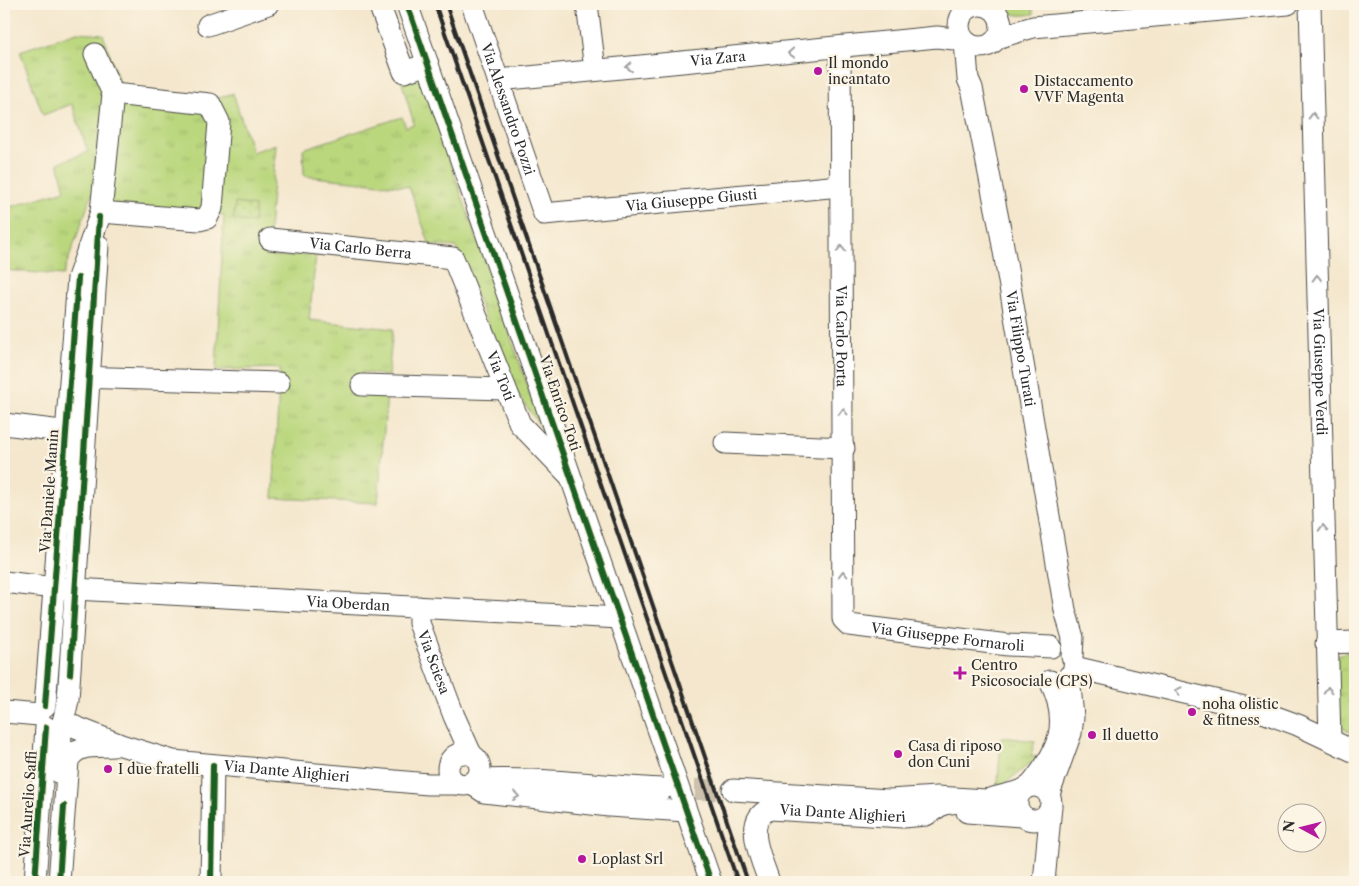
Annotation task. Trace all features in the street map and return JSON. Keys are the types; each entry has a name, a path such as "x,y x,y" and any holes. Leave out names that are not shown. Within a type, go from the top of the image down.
{"street":[{"path":"208,24 268,4"},
{"path":"379,4 404,72 428,64"},
{"name":"Via Enrico Toti","path":"407,4 711,882"},
{"name":"Via Alessandro Pozzi","path":"472,4 544,214"},
{"path":"586,4 595,70"},
{"path":"1033,27 1012,23 986,8 964,12 962,36 975,47 1033,27 1288,4"},
{"name":"Via Giuseppe Verdi","path":"1310,4 1330,739"},
{"path":"972,88 992,42 1001,28 986,8"},
{"name":"Via Zara","path":"498,80 962,36"},
{"name":"Via Filippo Turati","path":"962,36 968,79 972,88 1002,243 1065,610 1073,638 1059,700 1061,727 1056,748 1046,766 1025,788"},
{"name":"Via Carlo Porta","path":"840,48 844,448 843,619 845,622"},
{"path":"95,54 113,94 210,104 219,122 212,208 207,218 199,220 100,214"},
{"name":"Via Daniele Manin","path":"53,719 65,588 87,434 80,377 78,278 100,214 113,94"},
{"name":"Via Giuseppe Giusti","path":"544,214 840,186"},
{"name":"Via Carlo Berra","path":"270,239 453,258"},
{"name":"Via Toti","path":"453,258 520,424 573,480"},
{"path":"80,377 279,383"},
{"name":"Via Daniele Manin","path":"65,588 66,432 80,377"},
{"path":"362,385 505,389"},
{"path":"4,424 87,434"},
{"path":"725,443 844,448"},
{"name":"Via Oberdan","path":"4,582 65,588 620,618"},
{"name":"Via Sciesa","path":"419,607 419,623 454,716 465,769"},
{"name":"Via Filippo Turati","path":"1065,610 1053,647 1042,653 1038,664 1041,674 1066,670"},
{"name":"Via Giuseppe Fornaroli","path":"845,622 850,625 1008,645 1053,647"},
{"path":"1326,643 1355,642"},
{"path":"1053,647 1068,651 1066,670 1257,710 1330,739 1355,752"},
{"name":"Via Filippo Turati","path":"1044,880 1050,800 1071,733 1073,717 1066,670"},
{"name":"Via Dante Alighieri","path":"4,712 53,719 121,745 173,761 213,766 428,784 465,769 510,778 599,786 663,789"},
{"name":"Via Aurelio Saffi","path":"53,719 60,787 64,806"},
{"name":"Via Aurelio Saffi","path":"35,882 53,719"},
{"name":"Via Aurelio Saffi","path":"59,882 67,769 71,755 83,747 121,745"},
{"path":"211,882 213,766"},
{"name":"Via Dante Alighieri","path":"465,769 484,792 609,806 686,812"},
{"path":"1024,818 1035,820 1043,818 1050,800 1040,787 1025,788 1016,804 1037,845 1044,880"},
{"name":"Via Dante Alighieri","path":"889,800 937,797 986,800 1001,798 1025,788"},
{"name":"Via Dante Alighieri","path":"733,790 889,800 936,809 1024,818"},
{"name":"Via Dante Alighieri","path":"769,882 754,833 758,818 762,812 770,809 903,817 926,815 943,804 960,802 966,799"}],"green space":[{"path":"1004,4 1031,4 1034,14 1016,15 1009,11"},
{"path":"77,32 103,34 121,89 219,98 233,93 252,152 276,144 267,255 293,257 301,253 316,255 309,320 393,329 388,376 362,372 361,394 387,394 378,503 273,498 280,368 216,370 224,215 112,204 92,194 63,275 4,270 4,209 65,190 58,163 88,152 72,104 43,115 20,51"},
{"path":"421,77 542,428 516,392 456,247 430,245 409,187 304,176 303,149 402,117 406,127 414,124 402,83"},
{"path":"235,203 255,206 254,223 234,220"},
{"path":"1355,650 1355,687 1350,694 1349,702 1355,716 1355,735 1337,725 1337,655"},
{"path":"1001,737 1035,741 1031,756 1038,757 993,793 998,782"}],"tunnel":[{"path":"663,789 733,790"}],"railway":[{"path":"435,4 738,882"},
{"path":"446,4 748,882"}],"cycle path":[{"path":"407,4 711,882"},
{"path":"70,674 99,217"},
{"path":"45,706 78,278"},
{"path":"35,882 46,727"},
{"path":"211,882 213,765"},
{"path":"59,882 64,806"}],"place":[{"name":"Il mondo incantato","path":"818,71"},
{"name":"Distaccamento VVF Magenta","path":"1024,89"},
{"name":"Centro Psicosociale (CPS)","path":"960,673"},
{"name":"noha olistic & fitness","path":"1192,712"},
{"name":"Il duetto","path":"1092,735"},
{"name":"Casa di riposo don Cuni","path":"898,754"},
{"name":"I due fratelli","path":"108,769"},
{"name":"Loplast Srl","path":"582,859"}]}
